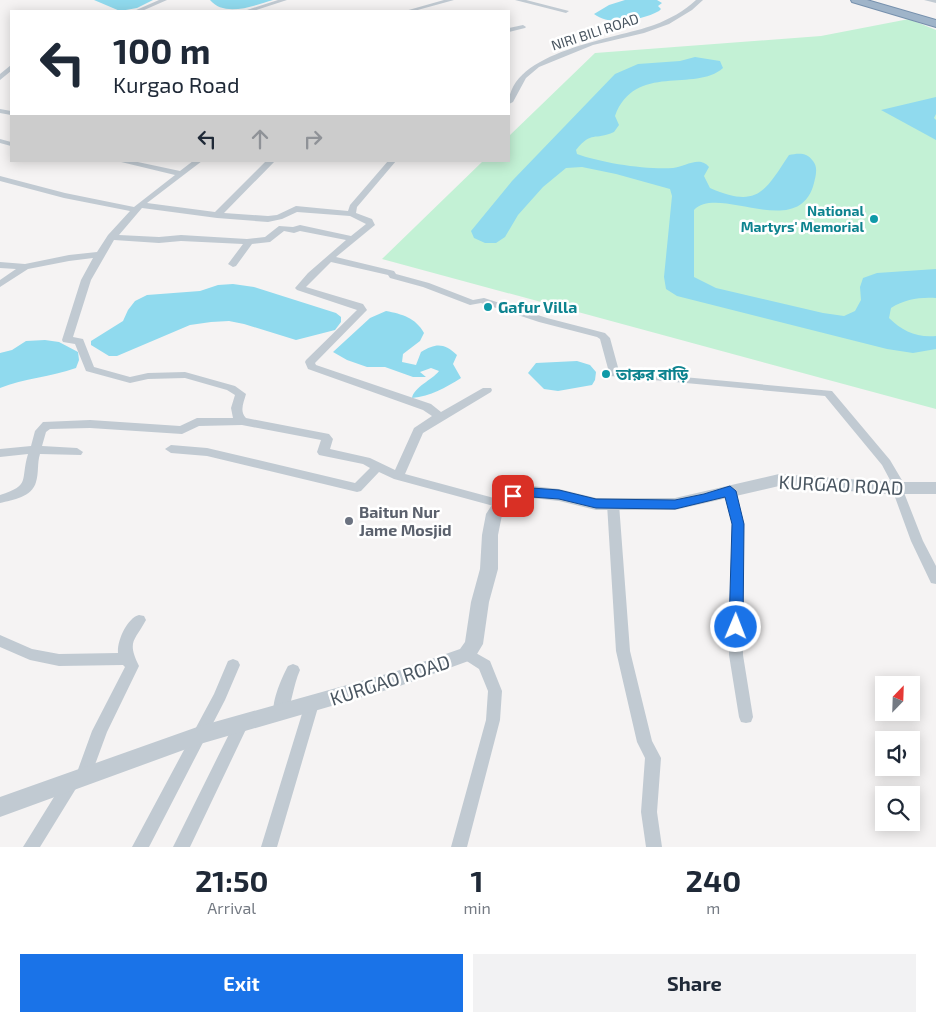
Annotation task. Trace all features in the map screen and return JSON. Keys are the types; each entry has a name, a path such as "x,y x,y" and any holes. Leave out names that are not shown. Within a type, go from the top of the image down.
{"highway":[{"path":"856,0 936,24"},
{"path":"868,0 936,20"}],"street":[{"path":"139,10 164,0"},
{"path":"249,10 284,0"},
{"path":"412,10 451,0"},
{"path":"518,0 566,11"},
{"name":"NIRI BILI ROAD","path":"510,100 518,85 530,70 592,43 624,36 678,19 700,0"},
{"path":"927,0 936,2"},
{"path":"510,30 523,27"},
{"path":"0,78 10,68"},
{"path":"126,162 182,174"},
{"path":"197,162 138,207 111,237 86,280 67,340 79,341 90,369 130,380 148,376 185,375 232,388 241,394 235,410 236,416 242,421"},
{"path":"218,215 270,162"},
{"path":"352,214 353,207 391,162"},
{"path":"0,178 64,195 138,207 268,219 279,217 296,209 352,214 369,221 371,225 302,283 300,288 360,306 362,310 310,362 312,367 427,407 439,416"},
{"path":"111,237 159,240 181,238 249,242 252,240 268,240 282,228 294,230 300,228 354,239"},
{"path":"233,264 249,242"},
{"path":"0,265 25,267 69,258 99,256"},
{"path":"331,259 391,273 393,276 426,285 473,303 481,300 505,306 543,320 601,335 605,338 614,374 672,377 731,385 828,392 886,463 897,482 893,483 897,488 917,541 936,579"},
{"path":"0,284 25,267"},
{"path":"398,476 418,431 439,416 487,390"},
{"path":"0,499 22,492 30,482 35,450 41,431 47,425 90,424 182,430 197,422 242,421 325,437 327,439 323,452 378,466 398,476 500,504"},
{"path":"170,449 207,452 357,488 378,466"},
{"path":"0,453 35,450 77,452"},
{"name":"KURGAO ROAD","path":"0,807 78,777 200,735 414,673 466,654 474,644 480,602 489,569 490,536 494,514 500,504 513,496 532,492 559,495 596,504 675,504 705,499 730,491 779,480 897,488 936,488"},
{"path":"730,491 738,524 736,655 746,717"},
{"path":"613,504 623,651 645,742 653,758 649,812 654,847"},
{"path":"31,847 78,777 132,666 126,659 124,646 139,620"},
{"path":"0,641 30,654 59,660 126,659"},
{"path":"459,847 493,720 495,691 485,664 466,654"},
{"path":"140,847 220,696 233,665"},
{"path":"280,713 286,686 293,670"},
{"path":"269,847 312,704"},
{"path":"182,847 242,723"}],"green space":[{"path":"909,19 936,30 936,409 382,259 482,162 510,162 510,135 595,53 821,36"}],"water":[{"path":"94,0 153,0 137,8 118,10"},
{"path":"210,0 273,0 240,9 232,9 216,5"},
{"path":"625,0 657,0 662,3 658,6 661,9 659,11 626,21 609,20 594,14 609,5"},
{"path":"695,57 720,61 723,68 711,75 666,81 636,89 624,99 615,116 619,125 614,132 586,140 576,150 577,154 612,163 651,168 673,168 701,162 709,167 704,176 710,188 739,197 750,196 766,187 789,155 799,154 808,156 816,166 814,183 806,200 792,208 776,211 721,203 706,204 694,210 694,277 716,288 823,313 844,316 855,311 861,300 860,287 863,278 877,273 936,269 936,298 918,298 902,302 891,308 889,318 899,327 910,333 922,336 936,336 936,349 913,353 887,349 677,296 666,289 664,277 672,196 670,189 616,174 582,167 566,168 543,187 518,215 505,237 496,243 485,243 474,238 471,231 512,181 615,74 638,64 680,61"},
{"path":"936,97 936,114 934,118 936,120 936,140 881,110"},
{"path":"233,284 254,287 336,313 341,317 341,322 335,330 296,340 229,321 190,325 117,356 109,356 91,345 91,341 123,321 135,301 147,295 200,291 218,285"},
{"path":"386,311 413,320 424,333 420,341 403,354 402,362 416,365 421,352 431,347 444,346 457,355 453,364 461,378 438,391 412,398 416,390 439,371 431,368 420,372 426,377 413,377 385,367 367,367 347,360 333,352 370,318"},
{"path":"45,340 59,342 78,352 79,360 76,368 0,388 0,353 12,350 26,341"},
{"path":"577,361 590,365 596,372 592,385 558,391 544,389 528,373 536,363"}],"place":[{"name":"National Martyrs' Memorial","path":"874,219"},
{"name":"Gafur Villa","path":"488,307"},
{"name":"তারুর বাড়ি","path":"606,374"},
{"name":"Baitun Nur Jame Mosjid","path":"349,521"}],"route":[{"path":"513,496 532,492 559,495 596,504 675,504 705,499 730,491 738,524 739,568 736,627"}]}
